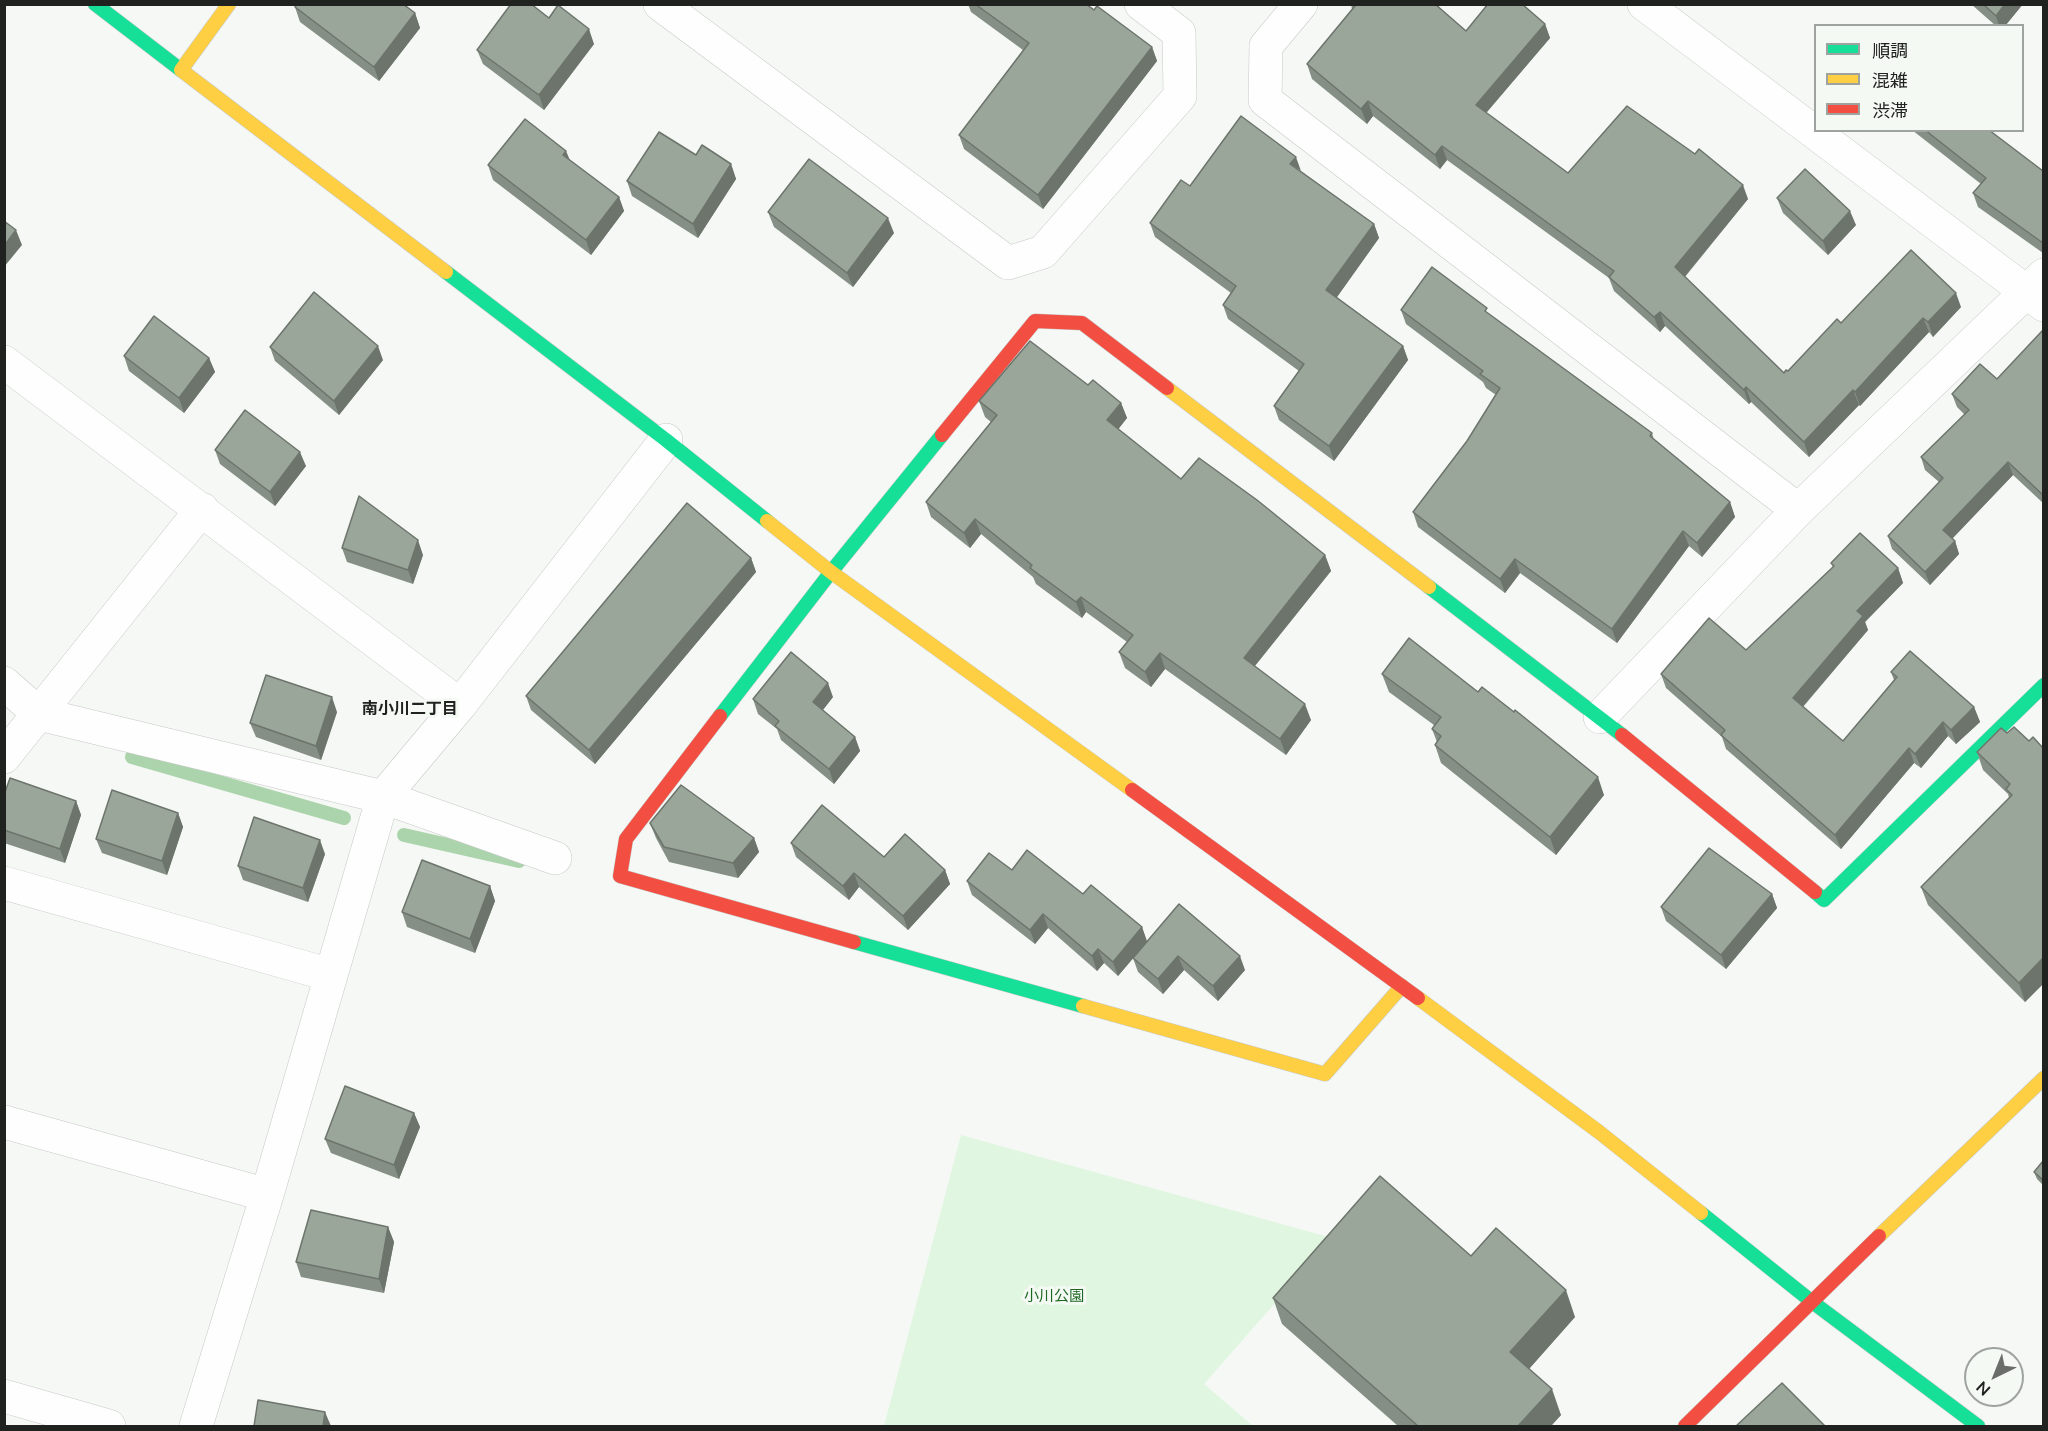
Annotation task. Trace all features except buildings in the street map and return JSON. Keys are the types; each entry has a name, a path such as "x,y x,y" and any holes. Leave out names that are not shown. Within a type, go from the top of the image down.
{"street":[{"path":"95,4 666,440 831,572 1402,986 1599,1132 1811,1300 1978,1426"},
{"path":"181,70 229,4"},
{"path":"660,4 1008,263 1042,252 1180,96 1179,33 1141,4"},
{"path":"1301,4 1266,46 1265,100 1798,510"},
{"path":"1644,4 1814,127"},
{"path":"1600,717 1798,510 2038,290 1820,132"},
{"path":"1402,986 1325,1074 620,876 626,839 831,572 1035,321 1082,323 1600,717 1824,900 2043,685"},
{"path":"4,362 460,705"},
{"path":"196,1426 267,1195 383,797 460,705 666,440"},
{"path":"4,757 202,509"},
{"path":"4,682 39,714 383,797 555,858"},
{"path":"4,883 331,975"},
{"path":"1685,1426 1811,1300 2043,1078"},
{"path":"4,1122 267,1195"},
{"path":"4,1396 110,1426"}],"green space":[{"name":"小川公園","path":"961,1135 1332,1238 1204,1384 1253,1426 884,1426"}],"waterway":[{"path":"132,757 344,818"},
{"path":"404,835 519,861"}],"traffic: fast":[{"path":"95,4 181,70"},
{"path":"446,272 666,440 767,521"},
{"path":"720,716 831,572 942,435"},
{"path":"1429,587 1622,735"},
{"path":"1815,892 1824,900 2044,685"},
{"path":"854,942 1083,1006"},
{"path":"1701,1213 1811,1301 1978,1426"}],"traffic: slow":[{"path":"229,4 181,70 446,272"},
{"path":"1167,388 1429,587"},
{"path":"767,521 831,572 1132,790"},
{"path":"1083,1006 1325,1074 1402,986"},
{"path":"1418,998 1599,1132 1701,1213"},
{"path":"1879,1236 2044,1078"}],"traffic: jam":[{"path":"942,435 1035,321 1082,323 1167,388"},
{"path":"720,716 626,839 620,876 854,942"},
{"path":"1622,735 1815,892"},
{"path":"1132,790 1418,998"},
{"path":"1685,1426 1879,1236"}],"district":[{"name":"南小川二丁目","path":"410,709"}]}
